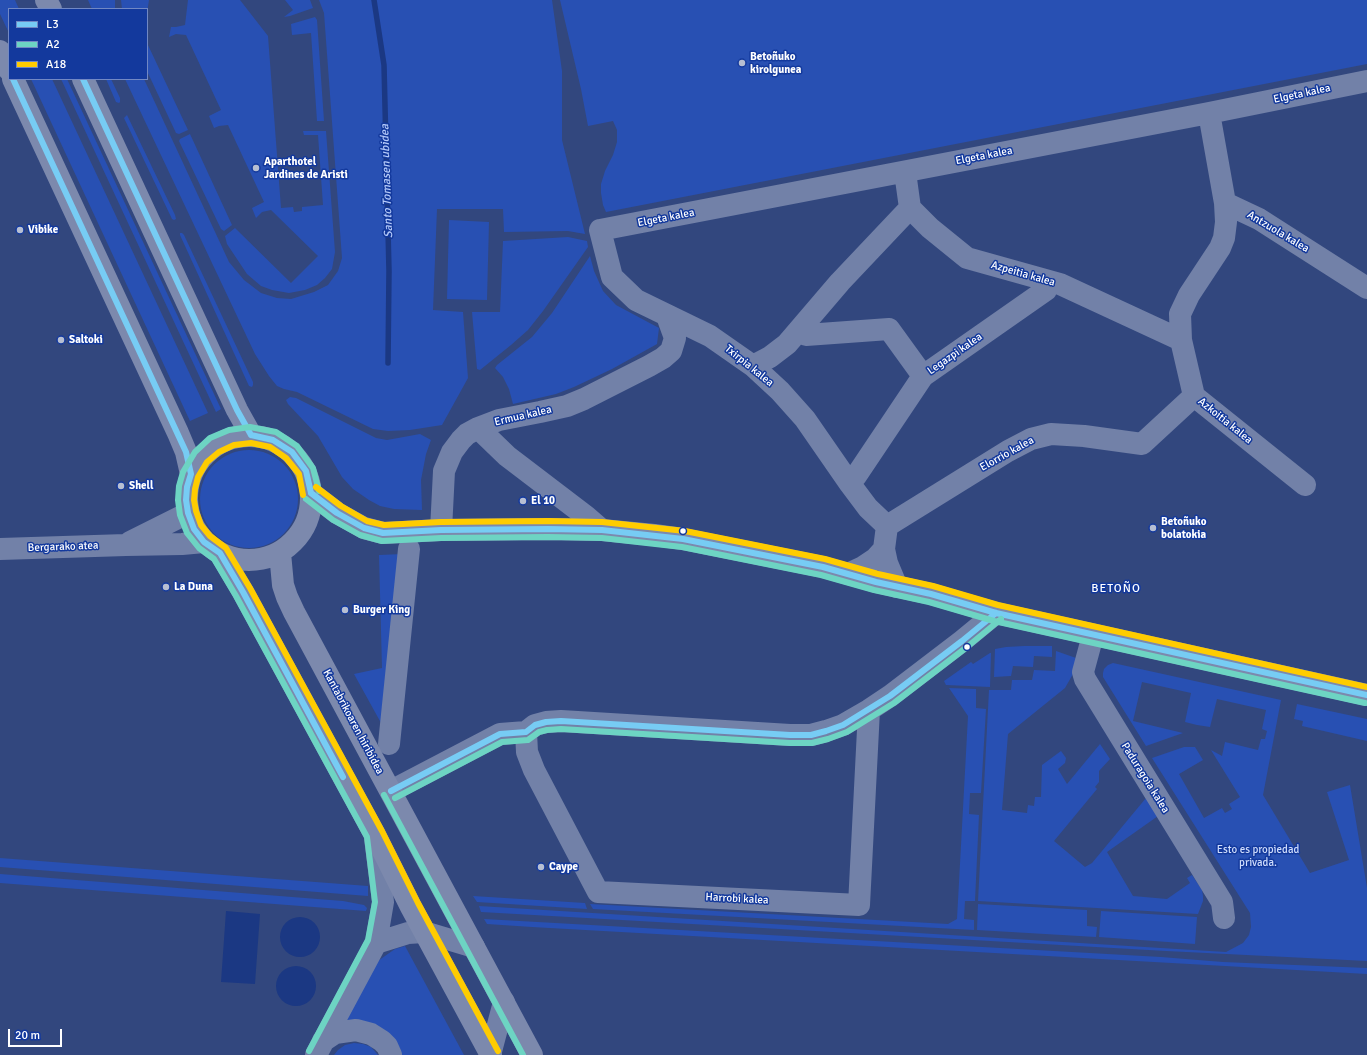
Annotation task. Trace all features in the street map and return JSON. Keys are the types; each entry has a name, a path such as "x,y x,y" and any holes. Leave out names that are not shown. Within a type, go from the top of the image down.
{"main road":[{"path":"0,51 8,68"},
{"path":"13,80 178,432 186,452 191,474"},
{"path":"83,80 237,410 251,435"},
{"path":"212,547 235,559 250,560 265,558 280,552 294,542 304,527 310,511 311,493 306,471 292,452 273,440 251,435 232,437 215,445 201,457 191,474 187,487 186,500 188,513 194,529 212,547 243,592 375,835 424,932 490,1055"},
{"path":"311,493 337,513 364,528 383,533 441,530 602,530 683,539 823,567 897,587 931,594 996,613 1367,696"},
{"name":"Kantabrikoaren hiribidea","path":"280,552 281,570 287,597 532,1055"}],"street":[{"name":"Elgeta kalea","path":"600,230 1209,113 1367,80"},
{"path":"1209,113 1225,203"},
{"path":"753,366 770,357 786,344 840,282 910,208 906,172"},
{"name":"Antzuola kalea","path":"1225,203 1259,219 1367,288"},
{"name":"Azkoitia kalea","path":"1225,203 1226,222 1224,238 1220,248 1189,295 1180,314 1181,340 1194,396 1305,485"},
{"name":"Azpeitia kalea","path":"910,208 930,228 968,258 1060,284 1181,340"},
{"name":"Txirpia kalea","path":"600,230 612,277 636,300 710,336 753,366 780,391 805,419 868,508 887,526"},
{"name":"Legazpi kalea","path":"856,476 923,376 1046,290"},
{"path":"667,316 675,338 671,351"},
{"path":"806,335 889,329 923,376"},
{"name":"Ermua kalea","path":"441,530 444,471 448,460 461,440 467,434 499,420 567,406 649,366 663,358 671,351 692,340 710,336"},
{"name":"Elorrio kalea","path":"887,526 1008,451 1031,439 1051,434 1084,436 1142,444 1194,396"},
{"path":"478,428 507,456 588,517 602,530"},
{"name":"Bergarako atea","path":"126,545 188,513"},
{"path":"887,526 884,549 887,563 897,587"},
{"name":"Bergarako atea","path":"0,549 182,544 212,547"},
{"path":"389,744 409,549"},
{"path":"848,574 863,567 884,549"},
{"path":"391,791 500,734 526,732 535,725 546,722 561,721 811,735 843,725 869,710 914,679 996,613"},
{"name":"Paduragoia kalea","path":"1093,635 1083,672 1085,679 1222,902 1224,918"},
{"name":"Harrobi kalea","path":"526,732 527,752 534,770 598,892 859,905 869,710"},
{"path":"320,1048 376,943 383,902 375,835"},
{"path":"376,943 408,933 424,932 474,947"},
{"path":"490,1055 504,1002"},
{"path":"320,1048 336,1033 356,1030 371,1034 382,1041 387,1046 391,1055"}],"green space":[{"path":"0,0 15,0 19,8 8,8 8,31 0,14"},
{"path":"88,0 115,0 115,8 92,8"},
{"path":"121,0 149,0 148,8 122,8"},
{"path":"188,0 240,0 268,36 281,208 293,207 294,212 302,211 302,207 323,205 318,135 304,135 303,131 326,131 335,252 332,269 317,285 305,290 289,293 272,290 261,286 247,274 227,244 225,236 235,228 291,283 318,256 271,210 262,212 256,218 252,208 264,202 228,125 214,128 209,116 221,110 186,35 176,34 169,37 171,27 185,25"},
{"path":"285,0 310,0 313,8 284,17 293,10"},
{"path":"319,0 552,0 562,71 562,140 585,234 568,231 504,232 503,209 437,209 433,310 463,312 468,378 442,425 410,430 388,431 373,429 297,392 277,386 255,354 125,80 144,80 229,262 244,280 261,293 277,298 291,299 314,292 328,285 338,271 342,258 324,13"},
{"path":"560,0 1367,0 1367,64 606,212 603,205 601,184 617,142 617,130 613,121 588,126"},
{"path":"315,17 317,20 324,121 317,121 311,33 292,35 291,24"},
{"path":"148,45 188,130 179,134 176,133 148,73"},
{"path":"31,80 52,80 208,413 190,421"},
{"path":"61,80 67,80 221,409 216,412"},
{"path":"106,80 111,80 120,98 119,103 116,102"},
{"path":"127,115 175,215 176,219 174,220 172,219 124,118"},
{"path":"190,134 232,225 224,231 221,229 179,141"},
{"path":"449,220 489,222 487,300 447,299"},
{"path":"180,233 184,235 253,382 252,387 249,386"},
{"path":"568,237 587,241 588,247 528,330 480,370 477,369 472,312 500,312 503,241"},
{"path":"590,256 594,271 603,291 616,305 659,328 657,344 612,369 574,387 556,394 513,404 509,389 503,377 495,368 532,337 552,313"},
{"path":"290,397 296,398 376,438 387,440 420,434 431,440 426,454 421,480 422,510 394,509 380,506 353,489 342,477 318,436 288,404 286,400"},
{"path":"249,450 268,453 284,464 295,480 298,499 295,518 284,534 268,545 249,548 230,545 214,534 203,518 200,499 203,480 214,464 230,453"},
{"path":"403,554 386,732 354,674 382,668 379,555"},
{"path":"1024,646 1052,646 1052,657 1034,656 1033,667 1013,666 1011,676 994,677 995,649"},
{"path":"1056,651 1076,658 1073,674 1065,688 1008,734 1002,810 1027,813 1028,805 1034,806 1035,797 1041,797 1042,765 1061,751 1066,758 1065,763 1058,769 1067,784 1100,744 1110,759 1099,771 1099,782 1095,787 1097,789 1054,841 1085,867 1092,863 1146,798 1158,816 1107,852 1133,896 1167,899 1190,883 1187,878 1192,875 1202,890 1203,896 1203,901 1198,914 978,901 989,690 1011,690 1012,680 1032,680 1034,670 1055,671"},
{"path":"990,653 990,687 946,685 944,681 971,662 973,664"},
{"name":"Esto es propiedad privada.","path":"1113,663 1281,700 1263,795 1310,873 1349,860 1327,792 1350,785 1367,888 1367,961 481,912 479,906 1226,952 1243,943 1249,935 1251,927 1250,913 1152,758 1184,747 1195,747 1203,760 1179,774 1204,818 1222,808 1225,813 1232,809 1229,804 1240,797 1211,750 1222,756 1225,742 1258,750 1261,739 1265,739 1267,731 1262,729 1266,710 1217,699 1210,727 1197,725 1185,722 1191,693 1142,682 1133,721 1183,733 1146,746 1103,677 1104,669"},
{"path":"949,688 976,689 976,708 986,709 981,793 970,793 969,814 979,815 975,901 965,901 964,919 974,920 974,930 593,909 590,904 948,924 957,919 968,716"},
{"path":"1297,704 1367,719 1367,741 1302,726 1303,721 1294,719"},
{"path":"0,858 368,886 368,896 0,867"},
{"path":"0,874 343,901 364,905 367,908 366,911 0,883"},
{"path":"473,896 585,903 587,909 477,902"},
{"path":"978,904 1087,910 1087,926 1097,927 1096,937 977,930"},
{"path":"1101,911 1197,917 1195,944 1099,937"},
{"path":"484,919 1161,957 1223,962 1367,968 1367,974 532,927 487,924"},
{"path":"405,946 464,1055 402,1055 398,1045 346,1020 375,963 395,949"},
{"path":"354,1043 371,1047 378,1055 334,1055 345,1045"}],"shaded area":[{"path":"226,911 260,914 255,984 221,982"},
{"path":"304,917 311,920 317,926 320,937 319,945 311,954 304,957 296,957 289,954 281,945 280,933 283,926 292,918"},
{"path":"300,966 307,969 313,975 316,986 315,994 307,1003 300,1006 292,1006 285,1003 277,994 276,982 279,975 288,967"}],"waterway":[{"name":"Santo Tomasen ubidea","path":"374,0 384,65 389,271 388,363"}],"transit line":[{"name":"L3","path":"13,80 186,452 191,474 187,487 186,500 188,513 194,529 204,542 220,553 243,592 343,777"},
{"name":"L3","path":"83,80 237,410 251,435"},
{"name":"A2","path":"309,1051 368,940 375,902 367,837 236,596 214,559 199,548 187,533 180,515 178,500 179,486 183,472 195,452 210,438 229,430 250,427 276,432 297,446 313,468 319,491"},
{"name":"L3","path":"251,435 273,440 292,452 306,471 311,493"},
{"name":"A18","path":"303,495 299,474 286,458 270,447 251,443 234,445 219,452 207,462 198,477 194,500 201,525 210,536 226,548 250,588 382,831 418,903 498,1051"},
{"name":"A18","path":"316,487 341,506 367,521 384,525 441,522 602,522 685,531 825,559 878,574 933,586 998,605 1367,687"},
{"name":"L3","path":"311,493 337,513 364,528 383,533 441,530 602,530 683,539 823,567 876,582 931,594 996,613 1367,695"},
{"name":"A2","path":"306,499 333,520 360,535 382,541 441,538 602,538 682,547 821,575 874,590 929,602 994,621 1365,703"},
{"name":"L3","path":"391,791 500,734 526,732 535,725 546,722 561,721 790,735 811,735 826,731 843,725 890,696 996,613"},
{"name":"A2","path":"395,798 502,742 528,740 539,732 547,730 561,729 790,743 812,743 828,739 847,732 894,703 1001,619"},
{"name":"A2","path":"384,795 523,1055"}],"place":[{"name":"Betoñuko kirolgunea","path":"742,63"},
{"name":"Aparthotel Jardines de Aristi","path":"256,168"},
{"name":"Vibike","path":"20,230"},
{"name":"Saltoki","path":"61,340"},
{"name":"Shell","path":"121,486"},
{"name":"El 10","path":"523,501"},
{"name":"Betoñuko bolatokia","path":"1153,528"},
{"name":"La Duna","path":"166,587"},
{"name":"Burger King","path":"345,610"},
{"name":"Caype","path":"541,867"}],"district":[{"name":"BETOÑO","path":"1116,589"}]}
